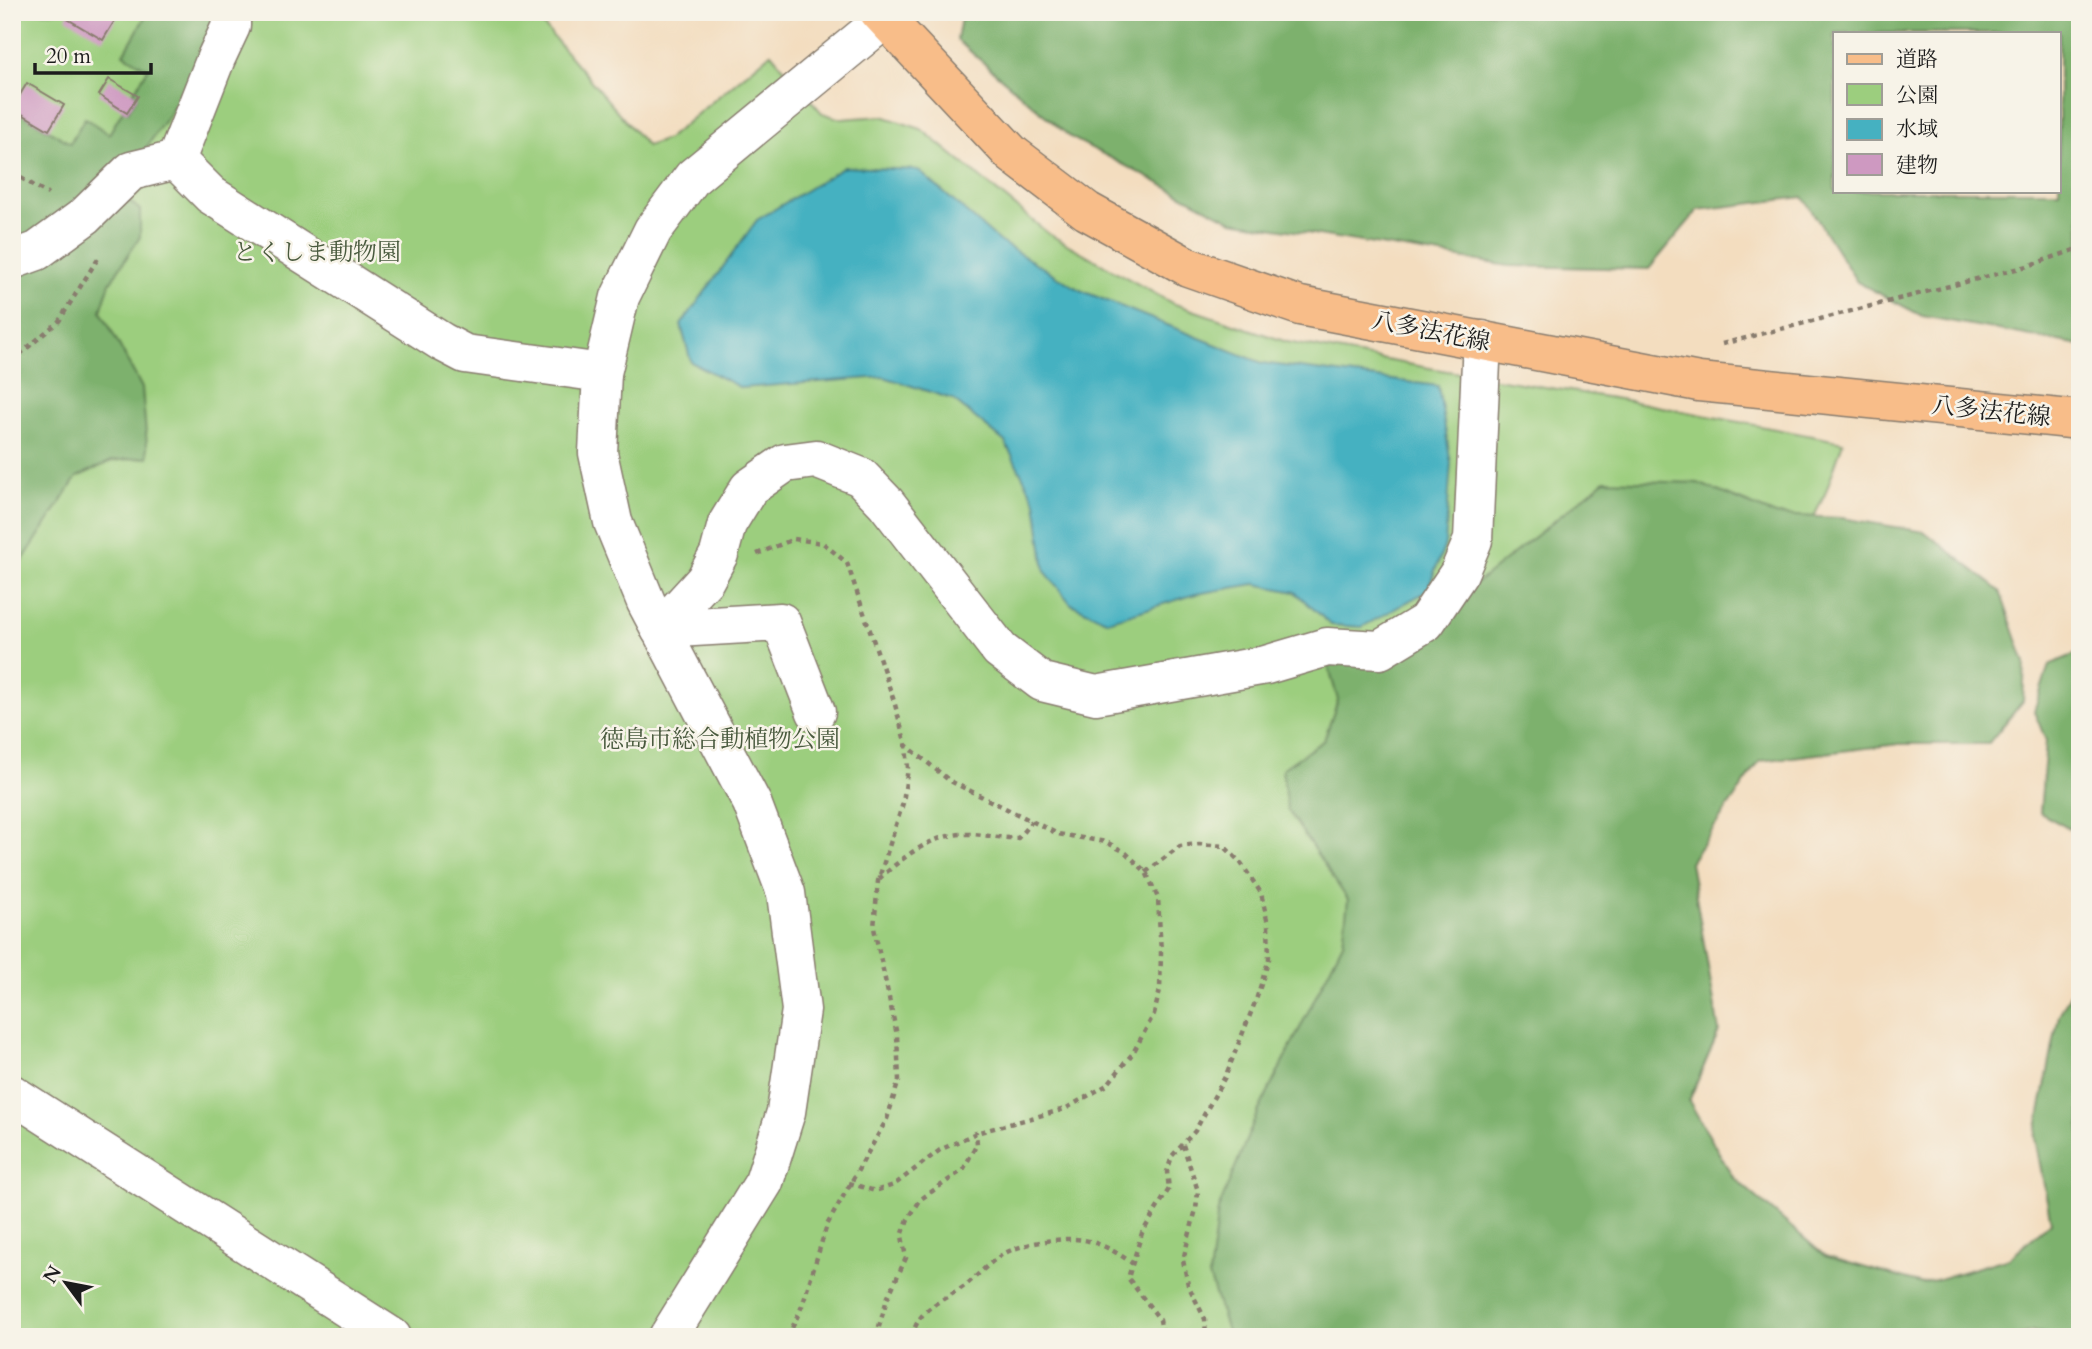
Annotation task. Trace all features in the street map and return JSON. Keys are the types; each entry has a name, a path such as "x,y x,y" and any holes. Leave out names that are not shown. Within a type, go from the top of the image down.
{"main road":[{"name":"八多法花線","path":"882,16 1012,154 1087,211 1188,267 1300,306 1699,382 2080,420"}],"street":[{"path":"176,160 231,26 231,12"},
{"path":"668,1337 764,1182 786,1112 801,1010 786,893 752,803 646,602 613,522 598,453 602,373 620,298 653,230 693,177 882,16"},
{"path":"12,260 37,251 85,216 131,171 176,160"},
{"path":"176,160 211,195 465,354 602,373"},
{"path":"660,629 705,580 719,554 727,524 750,488 785,463 816,458 861,477 886,503 1000,650 1042,682 1096,695 1266,664 1327,647 1380,650 1426,622 1459,573 1473,540 1482,340"},
{"path":"660,629 781,622 816,712"},
{"path":"12,1094 392,1337"}],"path":[{"path":"1699,382 1718,345 2028,266 2080,248"},
{"path":"12,361 59,321"},
{"path":"719,554 739,559 762,553 794,539 823,543 847,563 894,701 906,745 908,768 903,803 878,881 874,928 897,1035 899,1080 887,1119 827,1225 802,1306 788,1337"},
{"path":"849,1183 875,1191 894,1185 940,1150 976,1133 1065,1110 1107,1085 1133,1053 1154,1014 1160,990 1158,898 1146,872 1125,852 1107,842 1058,834 950,781 906,745"},
{"path":"878,881 904,857 940,838 963,834 1018,838 1032,821"},
{"path":"1146,872 1180,846 1224,846 1241,863 1261,893 1268,924 1269,959 1256,1000 1226,1075 1195,1131 1172,1156 1167,1172 1169,1189 1142,1233 1128,1278 1160,1320 1163,1337"},
{"path":"876,1337 887,1299 906,1258 902,1236 908,1219 921,1199 945,1185 963,1170 977,1144 976,1133"},
{"path":"1183,1145 1198,1191 1183,1260 1188,1285 1205,1319 1206,1337"},
{"path":"912,1337 914,1326 921,1314 961,1288 1003,1254 1027,1245 1057,1240 1083,1240 1118,1252 1132,1263"}],"green space":[{"name":"徳島市総合動植物公園","path":"12,12 532,12 647,146 667,139 771,53 822,113 841,119 882,116 921,129 1049,234 1172,303 1287,342 1625,400 1843,442 1825,494 1466,1337 12,1337"},
{"path":"148,12 222,12 209,55 117,191 140,210 140,237 110,283 101,311 142,388 148,457 112,461 77,477 23,560 12,565 12,108 70,143 85,118 109,134 123,110 128,112 137,97 133,93 148,69 124,54"},
{"path":"962,12 2080,12 2080,345 1922,316 1857,282 1803,197 1698,210 1649,269 1509,266 1232,221 1070,137 957,40"},
{"path":"1605,480 1698,483 1776,515 1842,518 1925,532 2000,591 2025,663 2023,701 1988,744 1899,744 1760,761 1690,862 1719,1031 1689,1101 1733,1177 1825,1256 1922,1284 2009,1258 2051,1222 2035,1138 2059,1015 2080,975 2080,1337 2057,1337 2032,1331 2016,1337 1229,1337 1209,1276 1218,1210 1256,1116 1343,942 1348,900 1287,809 1282,769 1324,740 1338,700 1328,665 1383,630 1478,582"},
{"path":"2080,652 2080,827 2068,828 2040,813 2046,741 2034,711 2049,665"}],"water":[{"path":"844,167 918,170 999,241 1080,290 1262,363 1438,386 1451,463 1445,545 1427,591 1362,627 1331,625 1295,592 1255,584 1196,594 1108,621 1071,604 1045,571 1036,502 1005,442 952,399 884,377 741,388 691,362 681,325 757,220"}],"building":[{"path":"69,12 120,12 103,40 66,18"},
{"path":"109,79 138,96 127,113 99,95"},
{"path":"27,83 64,105 49,130 12,108"}],"park label":[{"name":"とくしま動物園","path":"317,252"}]}
